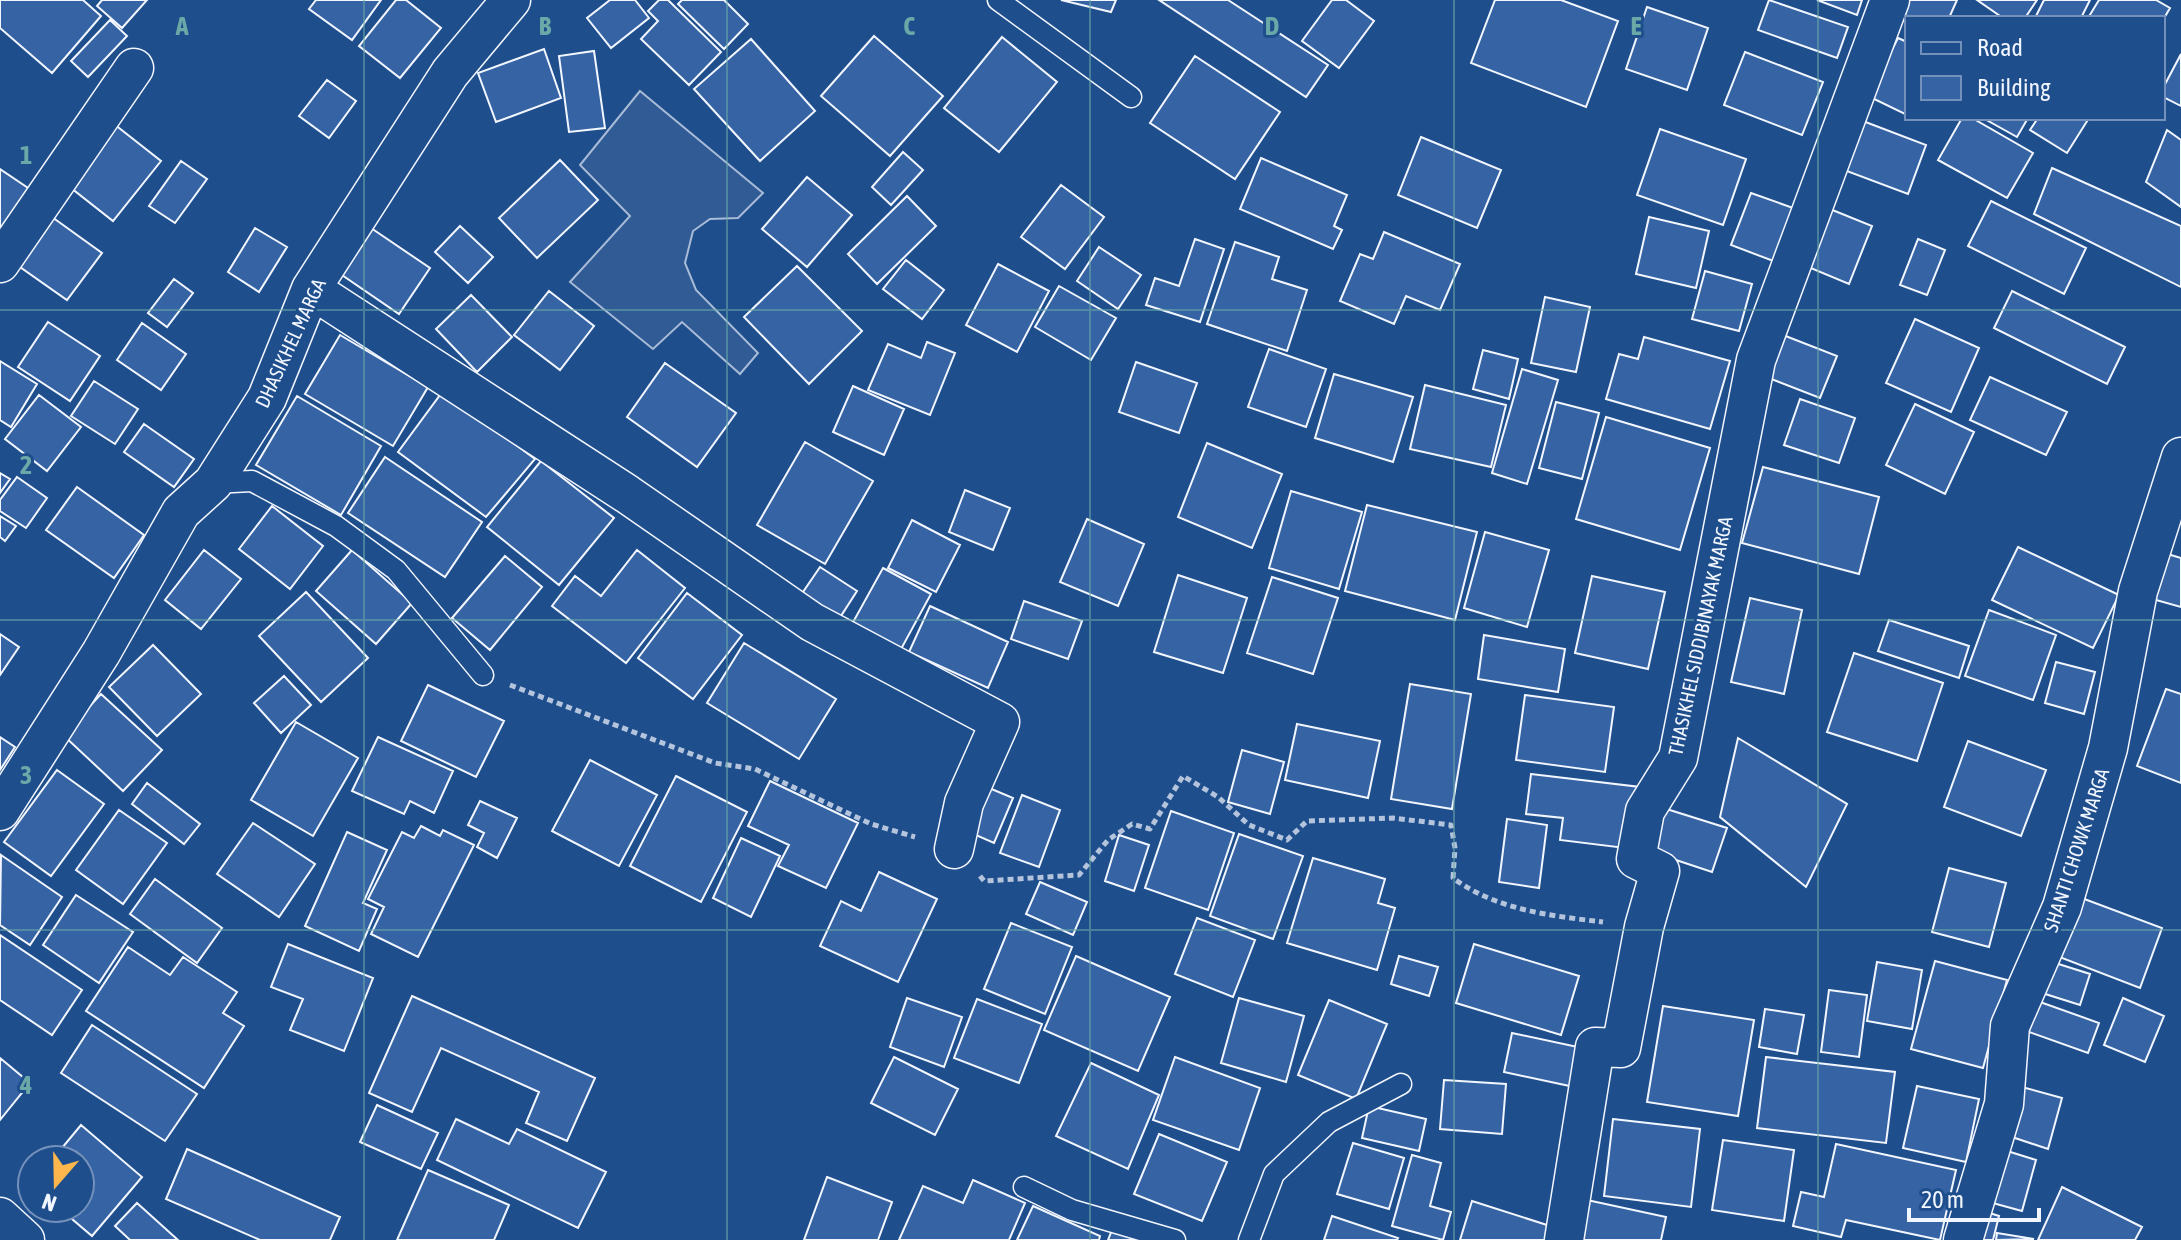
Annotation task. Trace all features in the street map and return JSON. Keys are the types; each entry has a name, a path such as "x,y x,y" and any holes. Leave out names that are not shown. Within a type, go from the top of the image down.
{"street":[{"name":"DHASIKHEL MARGA","path":"0,811 101,653 181,512 213,483 267,398 311,289 450,73 511,0"},
{"name":"THASIKHEL SIDDIBINAYAK MARGA","path":"1564,1240 1595,1047 1621,1048 1644,927 1660,871 1636,859 1645,811 1678,758 1756,360 1890,0"},
{"path":"0,263 134,68"},
{"path":"311,289 627,494 812,622 1000,722 964,803 954,849"},
{"name":"SHANTI CHOWK MARGA","path":"1963,1240 2004,1104 2010,1026 2062,907 2108,748 2138,591 2181,457"},
{"path":"0,1217 25,1240"}],"lane":[{"path":"998,0 1131,97"},
{"path":"213,483 252,481 336,526 396,570 483,675"},
{"path":"1249,1240 1274,1174 1329,1122 1401,1084"},
{"path":"1024,1187 1072,1210 1175,1240"}],"path":[{"path":"483,675 715,763 755,769 871,824 954,849 984,881 1079,875 1108,840 1132,824 1150,829 1183,776 1218,797 1249,825 1287,840 1307,821 1393,818 1451,825 1455,848 1453,878 1473,893 1539,914 1644,927"}],"shaded area":[{"path":"640,91 763,193 738,218 710,219 693,231 685,263 696,290 758,353 740,374 682,322 653,349 570,282 630,216 580,165"}],"building":[{"path":"0,0 83,0 101,16 52,73 0,28"},
{"path":"102,0 147,0 122,28 97,6"},
{"path":"316,0 381,0 352,40 309,9"},
{"path":"396,0 406,0 441,28 400,78 359,46"},
{"path":"610,0 635,0 649,18 611,48 587,18"},
{"path":"659,0 668,0 721,52 689,85 641,39 658,21 648,11"},
{"path":"682,0 724,0 748,24 724,49 678,4"},
{"path":"1061,0 1116,0 1111,12"},
{"path":"1159,0 1228,0 1328,65 1306,97"},
{"path":"1332,0 1346,0 1374,21 1339,68 1302,41"},
{"path":"1495,0 1561,0 1618,21 1586,107 1471,63"},
{"path":"1769,0 1848,27 1837,58 1758,30"},
{"path":"1817,0 1862,0 1857,15"},
{"path":"1898,0 1957,0 1950,16 1905,17 1893,12"},
{"path":"1977,0 2037,0 2026,16 2000,16"},
{"path":"2044,0 2090,0 2082,16 2036,16"},
{"path":"2099,0 2156,0 2170,8 2165,17 2089,16"},
{"path":"1647,7 1708,28 1687,90 1626,69"},
{"path":"110,20 127,36 88,77 71,61"},
{"path":"874,36 943,96 890,156 821,96"},
{"path":"1002,37 1057,82 999,152 944,108"},
{"path":"1898,38 1905,41 1905,114 1868,96"},
{"path":"751,39 815,111 760,161 694,89"},
{"path":"544,49 561,98 496,122 478,73"},
{"path":"594,51 605,128 569,132 559,56"},
{"path":"1745,52 1823,82 1802,135 1724,105"},
{"path":"2181,54 2181,106 2165,98 2165,84"},
{"path":"1195,56 1280,112 1235,179 1150,123"},
{"path":"327,80 356,101 329,138 299,116"},
{"path":"1855,118 1926,145 1908,194 1836,167"},
{"path":"1961,120 1975,120 2033,153 2007,198 1938,160"},
{"path":"1987,120 2027,120 2017,137"},
{"path":"2037,120 2088,120 2067,153 2030,130"},
{"path":"114,124 161,161 113,221 66,184"},
{"path":"1660,129 1746,159 1723,225 1637,195"},
{"path":"2167,130 2181,140 2181,207 2146,182"},
{"path":"1421,137 1501,170 1477,228 1398,195"},
{"path":"903,152 923,170 891,205 872,187"},
{"path":"1261,158 1347,195 1334,226 1342,230 1333,249 1240,209"},
{"path":"560,160 598,200 537,258 499,218"},
{"path":"181,161 207,179 175,223 149,206"},
{"path":"2052,168 2181,226 2181,287 2034,214"},
{"path":"0,169 40,196 0,257"},
{"path":"807,177 852,215 807,267 762,229"},
{"path":"1061,185 1104,217 1065,269 1021,237"},
{"path":"1751,193 1796,209 1776,262 1731,245"},
{"path":"907,196 936,226 877,284 848,254"},
{"path":"1991,201 2086,248 2064,294 1968,246"},
{"path":"1825,207 1872,226 1849,284 1801,264"},
{"path":"45,212 102,253 67,300 10,260"},
{"path":"1649,217 1709,231 1696,288 1636,274"},
{"path":"460,226 493,257 468,283 435,252"},
{"path":"255,228 287,247 259,292 228,272"},
{"path":"371,228 430,268 399,314 339,273"},
{"path":"1384,232 1460,264 1440,310 1406,296 1394,324 1340,301 1360,254 1373,259"},
{"path":"1195,239 1224,249 1200,322 1146,305 1155,278 1179,286"},
{"path":"1918,239 1945,250 1927,295 1900,285"},
{"path":"1235,242 1279,257 1272,279 1307,290 1287,351 1207,324"},
{"path":"1099,247 1141,275 1118,309 1077,281"},
{"path":"906,260 944,290 922,319 883,289"},
{"path":"998,264 1049,291 1017,352 966,325"},
{"path":"797,266 862,331 809,384 744,317"},
{"path":"1705,271 1752,284 1739,331 1692,319"},
{"path":"174,279 193,293 167,327 148,313"},
{"path":"1059,286 1116,318 1091,360 1035,327"},
{"path":"549,291 594,326 560,370 514,335"},
{"path":"2012,291 2125,347 2107,384 1994,328"},
{"path":"471,295 512,337 477,372 436,329"},
{"path":"1545,297 1590,307 1576,372 1531,363"},
{"path":"1915,319 1979,348 1951,412 1886,383"},
{"path":"48,322 100,356 70,401 18,367"},
{"path":"142,323 186,354 161,390 117,360"},
{"path":"340,335 428,387 393,446 305,394"},
{"path":"1783,335 1837,356 1820,398 1766,377"},
{"path":"1644,337 1730,361 1710,429 1606,399 1619,354 1638,359"},
{"path":"927,342 955,353 930,415 868,390 888,344 921,358"},
{"path":"1269,349 1326,369 1306,427 1248,407"},
{"path":"1483,350 1518,359 1509,399 1473,389"},
{"path":"0,361 37,384 11,427 0,420"},
{"path":"1136,362 1197,383 1179,433 1119,412"},
{"path":"665,363 736,413 697,467 627,417"},
{"path":"1522,369 1558,380 1527,484 1492,473"},
{"path":"1334,374 1413,397 1393,462 1315,438"},
{"path":"1990,377 2067,412 2046,455 1970,420"},
{"path":"94,381 138,409 115,444 71,416"},
{"path":"1425,385 1506,405 1491,467 1410,449"},
{"path":"853,386 904,409 884,455 833,432"},
{"path":"443,391 535,459 486,517 398,452"},
{"path":"39,395 81,427 47,471 5,439"},
{"path":"297,396 381,446 341,515 256,465"},
{"path":"1800,399 1855,418 1839,463 1784,445"},
{"path":"1556,402 1599,413 1582,479 1539,468"},
{"path":"1915,404 1974,432 1945,494 1886,465"},
{"path":"1606,417 1710,448 1680,550 1576,519"},
{"path":"144,424 194,459 174,487 124,452"},
{"path":"805,442 873,481 825,564 757,525"},
{"path":"1207,443 1282,474 1252,548 1178,517"},
{"path":"385,457 482,522 445,577 348,513"},
{"path":"541,461 614,518 559,585 487,527"},
{"path":"1763,467 1879,497 1859,574 1742,543"},
{"path":"0,473 10,479 0,493"},
{"path":"17,477 47,498 26,528 0,511 0,500"},
{"path":"77,487 144,535 114,578 46,530"},
{"path":"965,490 1010,508 993,550 949,532"},
{"path":"1291,491 1362,512 1339,589 1269,568"},
{"path":"1367,505 1477,532 1455,620 1345,591"},
{"path":"272,506 323,546 290,589 239,549"},
{"path":"0,516 16,526 5,541 0,537"},
{"path":"1087,519 1144,544 1118,606 1060,582"},
{"path":"912,520 960,545 936,592 888,568"},
{"path":"1485,532 1549,550 1527,627 1464,608"},
{"path":"2018,547 2119,595 2093,648 1992,600"},
{"path":"204,550 241,579 201,629 165,600"},
{"path":"352,550 412,603 376,644 316,591"},
{"path":"637,550 685,588 626,663 552,606 575,576 601,596"},
{"path":"2161,552 2181,558 2181,607 2149,598"},
{"path":"505,556 542,587 490,650 452,618"},
{"path":"820,567 857,591 839,619 801,595"},
{"path":"883,568 931,594 900,651 852,624"},
{"path":"1178,575 1247,598 1223,673 1154,652"},
{"path":"1592,576 1665,592 1648,669 1575,653"},
{"path":"1272,577 1338,598 1313,674 1247,653"},
{"path":"306,592 368,658 321,702 259,636"},
{"path":"687,593 742,635 693,699 638,658"},
{"path":"1750,598 1802,610 1784,694 1731,682"},
{"path":"1024,601 1082,621 1068,659 1011,639"},
{"path":"930,606 1008,642 988,688 909,652"},
{"path":"1989,610 2056,635 2033,700 1965,676"},
{"path":"1889,620 1969,646 1959,678 1878,651"},
{"path":"0,634 19,647 0,675"},
{"path":"1484,635 1565,649 1558,692 1478,679"},
{"path":"744,643 836,699 799,759 707,703"},
{"path":"153,645 201,694 157,736 109,687"},
{"path":"1854,653 1943,683 1917,761 1827,732"},
{"path":"2056,662 2095,672 2084,714 2045,703"},
{"path":"284,676 311,705 281,733 254,703"},
{"path":"1410,684 1471,694 1452,809 1391,799"},
{"path":"428,685 504,721 476,777 401,741"},
{"path":"2166,689 2181,694 2181,783 2137,766"},
{"path":"101,694 162,750 123,791 63,735"},
{"path":"1525,695 1614,707 1605,772 1516,760"},
{"path":"296,722 358,758 313,836 251,800"},
{"path":"1297,724 1380,741 1368,798 1285,780"},
{"path":"0,737 15,747 0,770"},
{"path":"378,737 453,771 434,813 410,801 404,814 352,791"},
{"path":"1738,738 1847,804 1806,887 1720,817"},
{"path":"1968,741 2046,770 2021,836 1944,807"},
{"path":"1242,750 1284,762 1270,814 1228,802"},
{"path":"590,760 657,795 619,866 552,831"},
{"path":"57,770 104,804 51,876 4,842"},
{"path":"1531,774 1640,787 1633,849 1560,840 1563,818 1526,814"},
{"path":"676,776 747,812 701,902 630,866"},
{"path":"770,781 858,823 826,888 778,866 789,845 748,826"},
{"path":"147,783 200,824 184,844 132,804"},
{"path":"982,785 1013,798 994,843 962,829"},
{"path":"1022,795 1060,810 1039,867 1000,853"},
{"path":"480,801 517,818 497,858 477,847 484,833 468,825"},
{"path":"1657,806 1727,828 1712,872 1643,849"},
{"path":"119,810 167,843 123,904 76,870"},
{"path":"1171,811 1234,833 1208,910 1145,888"},
{"path":"1507,819 1547,825 1539,888 1499,882"},
{"path":"253,823 315,864 279,917 217,874"},
{"path":"421,826 440,836 443,830 474,845 418,957 371,934 384,907 368,899 402,832 414,838"},
{"path":"347,832 387,850 363,903 377,909 359,951 305,926"},
{"path":"1239,834 1303,856 1273,939 1210,916"},
{"path":"1119,835 1149,845 1134,891 1105,881"},
{"path":"741,838 780,856 751,917 713,898"},
{"path":"1,855 62,897 30,945 0,925"},
{"path":"1313,858 1385,879 1378,903 1395,908 1377,970 1287,943"},
{"path":"1949,868 2006,883 1989,947 1932,932"},
{"path":"879,872 937,899 898,982 820,946 841,901 861,911"},
{"path":"155,879 222,928 197,963 130,914"},
{"path":"1040,882 1087,902 1073,935 1026,914"},
{"path":"2071,894 2162,928 2140,988 2049,953"},
{"path":"76,895 133,932 99,983 43,945"},
{"path":"1197,918 1255,940 1233,997 1175,974"},
{"path":"1011,923 1072,947 1045,1014 984,989"},
{"path":"0,935 82,990 52,1035 0,1000"},
{"path":"288,944 373,978 344,1051 290,1030 303,999 271,987"},
{"path":"1474,944 1579,976 1561,1035 1456,1003"},
{"path":"128,947 170,975 183,957 237,992 223,1013 244,1026 204,1088 86,1011"},
{"path":"1076,956 1170,997 1138,1071 1044,1030"},
{"path":"1399,956 1438,967 1429,996 1391,984"},
{"path":"1935,961 2007,980 1983,1068 1911,1049"},
{"path":"2049,961 2090,974 2080,1005 2039,992"},
{"path":"1877,962 1922,970 1912,1029 1867,1021"},
{"path":"1829,990 1867,995 1859,1057 1821,1052"},
{"path":"412,996 595,1078 567,1141 526,1123 539,1092 441,1048 412,1112 369,1093"},
{"path":"907,998 962,1017 944,1067 890,1047"},
{"path":"1239,998 1304,1016 1286,1082 1221,1063"},
{"path":"2029,998 2099,1023 2088,1053 2018,1028"},
{"path":"2123,998 2164,1016 2145,1062 2104,1045"},
{"path":"977,999 1042,1024 1019,1083 954,1058"},
{"path":"1329,1000 1387,1024 1356,1099 1298,1075"},
{"path":"1663,1006 1754,1020 1738,1116 1647,1102"},
{"path":"1765,1009 1804,1015 1797,1054 1759,1047"},
{"path":"92,1025 197,1094 165,1141 61,1073"},
{"path":"1512,1033 1587,1049 1579,1088 1504,1072"},
{"path":"894,1057 958,1089 935,1135 871,1103"},
{"path":"1175,1057 1260,1088 1239,1150 1153,1120"},
{"path":"1766,1057 1895,1072 1886,1143 1757,1128"},
{"path":"0,1058 30,1083 0,1120"},
{"path":"1091,1063 1159,1095 1128,1169 1056,1136"},
{"path":"1444,1080 1506,1084 1502,1134 1440,1129"},
{"path":"1917,1086 1979,1099 1966,1162 1903,1148"},
{"path":"2022,1087 2062,1098 2048,1149 2009,1136"},
{"path":"377,1105 438,1133 421,1169 360,1142"},
{"path":"1369,1106 1426,1119 1419,1151 1362,1138"},
{"path":"456,1119 509,1144 517,1129 606,1172 578,1228 437,1160"},
{"path":"1613,1119 1700,1129 1691,1207 1604,1196"},
{"path":"81,1125 142,1177 92,1236 78,1224 96,1224 96,1144 65,1144"},
{"path":"1159,1134 1227,1162 1202,1221 1134,1194"},
{"path":"1723,1140 1794,1150 1784,1221 1712,1210"},
{"path":"1353,1143 1404,1158 1389,1209 1337,1194"},
{"path":"1836,1144 1956,1170 1940,1240 1846,1220 1841,1237 1793,1226 1801,1192 1824,1197"},
{"path":"187,1149 340,1217 330,1240 260,1240 166,1199"},
{"path":"2004,1150 2036,1160 2022,1211 1989,1202"},
{"path":"1412,1155 1441,1163 1430,1206 1451,1212 1443,1240 1392,1226"},
{"path":"428,1170 509,1205 494,1240 397,1240"},
{"path":"827,1177 892,1202 878,1240 804,1240"},
{"path":"973,1180 1025,1203 1009,1240 899,1240 923,1186 963,1203"},
{"path":"2062,1187 2142,1227 2135,1240 2038,1240"},
{"path":"1587,1200 1666,1217 1661,1240 1578,1240"},
{"path":"1472,1201 1550,1226 1545,1240 1460,1240"},
{"path":"137,1203 178,1240 130,1240 115,1226"},
{"path":"1033,1206 1100,1236 1099,1240 1017,1240"},
{"path":"1980,1210 1999,1216 1993,1240 1970,1240"},
{"path":"1332,1216 1398,1238 1324,1240"},
{"path":"1112,1230 1137,1240 1108,1240"},
{"path":"1997,1233 2034,1239 1996,1240"}]}
